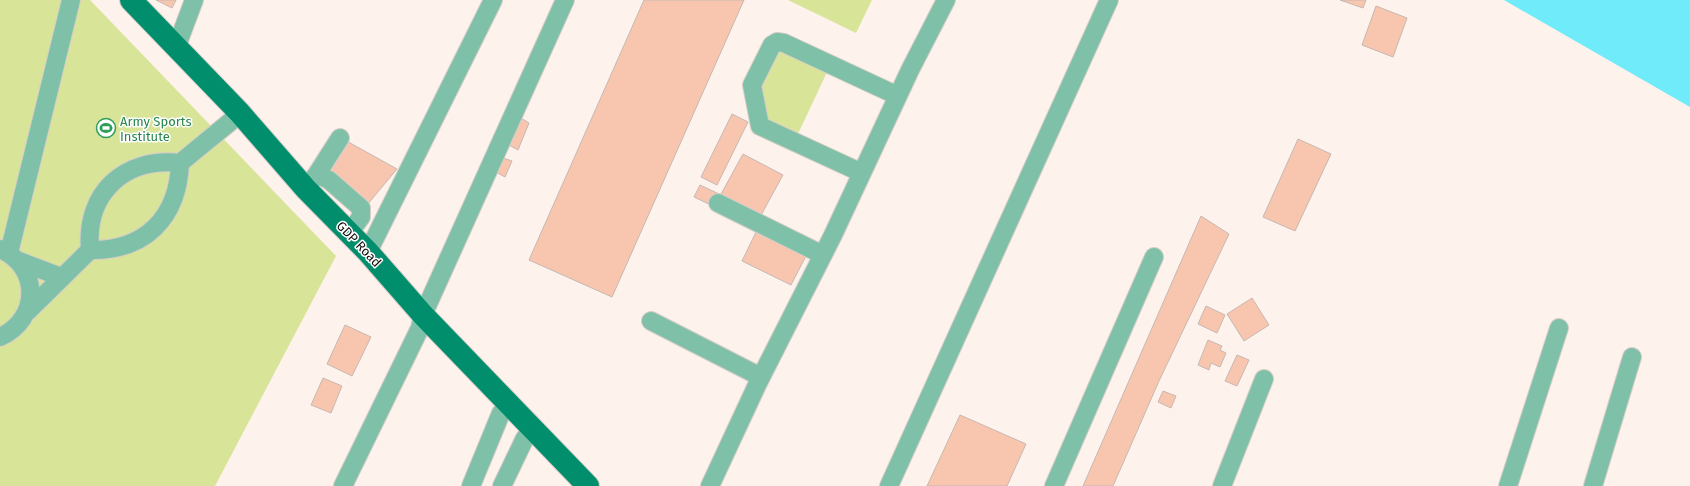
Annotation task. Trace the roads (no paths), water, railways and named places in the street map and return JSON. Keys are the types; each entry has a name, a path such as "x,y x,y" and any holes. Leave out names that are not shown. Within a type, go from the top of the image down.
{"main road":[{"path":"114,0 235,117 421,321 453,365 571,486"},
{"name":"GDP Road","path":"131,0 176,48 235,117 312,182 349,233 368,252 421,321 588,486"}],"street":[{"path":"9,254 71,0"},
{"path":"176,48 194,0"},
{"path":"368,252 493,0"},
{"path":"343,486 421,321 565,0"},
{"path":"710,486 761,377 823,255 898,96 946,0"},
{"path":"889,486 1109,0"},
{"path":"862,173 760,126 752,84 772,45 777,42 784,43 898,96"},
{"path":"90,250 88,235 90,220 95,206 102,194 112,182 137,167 166,162 180,163 235,117"},
{"path":"312,182 340,138"},
{"path":"0,337 10,333 20,324 27,312 90,250 106,250 128,244 149,233 161,222 170,209 176,194 180,179 180,163"},
{"path":"718,203 823,255"},
{"path":"9,254 62,277"},
{"path":"9,254 26,273 30,286 30,299 27,312"},
{"path":"1054,486 1154,257"},
{"path":"651,321 761,377"},
{"path":"1508,486 1558,328"},
{"path":"1593,486 1632,357"},
{"path":"1222,486 1264,379"},
{"path":"471,486 501,413"},
{"path":"502,486 525,438"}],"water":[{"path":"1504,0 1690,0 1690,107"}],"place":[{"name":"Army Sports Institute","path":"106,128"}]}
